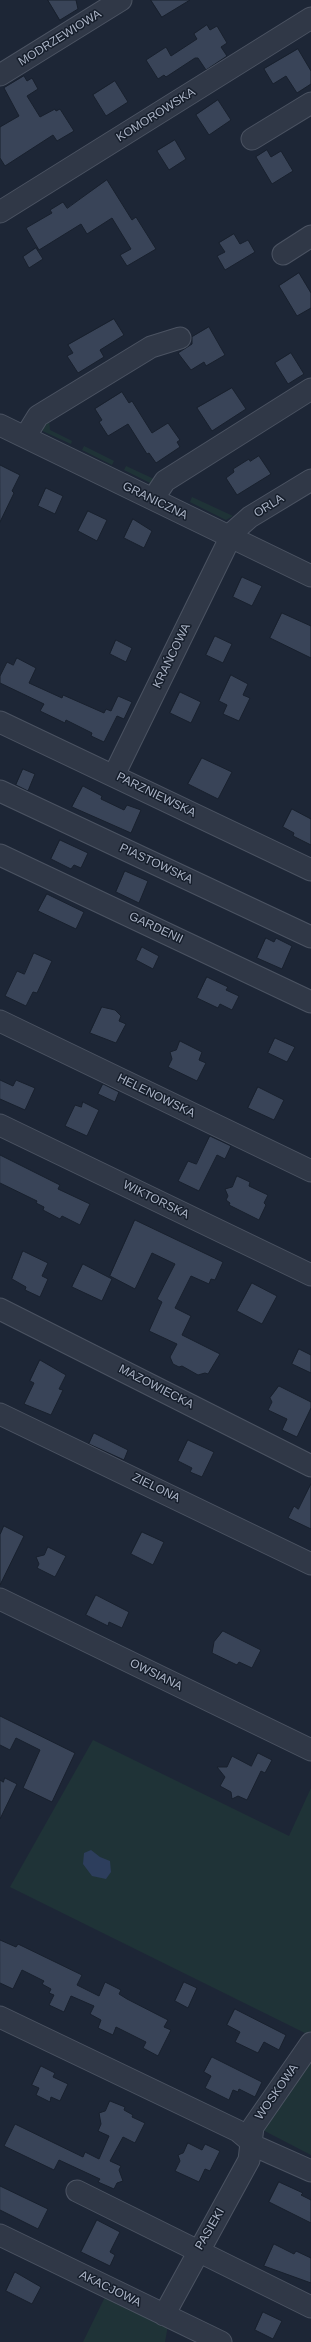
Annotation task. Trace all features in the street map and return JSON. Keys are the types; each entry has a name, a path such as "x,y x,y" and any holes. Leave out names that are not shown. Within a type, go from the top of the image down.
{"street":[{"name":"MODRZEWIOWA","path":"0,75 121,0"},
{"name":"KOMOROWSKA","path":"0,212 311,18"},
{"path":"252,139 311,103"},
{"path":"283,254 311,236"},
{"path":"25,437 38,416 150,347 180,338"},
{"path":"153,499 165,481 311,389"},
{"name":"GRANICZNA","path":"0,425 311,576"},
{"name":"ORLA","path":"230,536 236,528 250,517 311,480"},
{"name":"KRAŃCOWA","path":"114,775 230,536"},
{"name":"PARZNIEWSKA","path":"0,722 311,870"},
{"name":"PIASTOWSKA","path":"0,791 311,937"},
{"name":"GARDENII","path":"0,855 311,1002"},
{"name":"HELENOWSKA","path":"0,1021 311,1171"},
{"name":"WIKTORSKA","path":"0,1125 311,1276"},
{"name":"MAZOWIECKA","path":"0,1309 311,1466"},
{"name":"ZIELONA","path":"0,1414 311,1564"},
{"name":"OWSIANA","path":"0,1599 311,1750"},
{"path":"0,2017 238,2131 250,2142 311,2171"},
{"name":"WOSKOWA","path":"250,2142 253,2127 311,2043"},
{"name":"PASIEKI","path":"164,2315 197,2252 249,2160 250,2142"},
{"path":"77,2191 197,2252 311,2307"},
{"name":"AKACJOWA","path":"0,2235 221,2342"}],"green space":[{"path":"49,419 50,430 72,441 71,444 38,429"},
{"path":"84,446 114,461 112,465 82,450"},
{"path":"126,466 154,479 154,485 124,470"},
{"path":"192,497 233,516 226,520 190,502"},
{"path":"93,1740 289,1836 311,1788 311,2036 10,1887"},
{"path":"311,2053 311,2155 259,2128"},
{"path":"106,2295 168,2325 165,2342 83,2342"}],"water":[{"path":"91,1850 100,1857 110,1861 111,1872 106,1879 92,1876 83,1864 84,1853"}],"building":[{"path":"48,0 76,0 78,9 60,20"},
{"path":"151,0 190,0 162,17"},
{"path":"207,25 210,30 217,26 227,43 221,47 227,56 206,70 198,58 195,58 166,77 164,75 158,79 146,60 166,47 171,56 197,39 194,34"},
{"path":"298,49 311,71 311,84 297,93 286,76 273,84 264,69"},
{"path":"24,76 27,81 32,78 38,89 27,96 40,117 55,109 56,111 60,109 74,131 57,141 53,135 5,166 0,158 0,127 19,116 4,88"},
{"path":"115,81 128,102 106,116 93,95"},
{"path":"218,100 231,120 209,135 196,115"},
{"path":"175,140 186,159 169,170 157,151"},
{"path":"267,150 271,157 281,151 293,171 272,184 256,157"},
{"path":"107,180 132,220 136,217 156,249 127,266 120,255 131,249 112,218 87,234 81,224 39,250 26,228 52,213 50,210 63,202 67,208"},
{"path":"234,234 240,244 248,240 255,252 225,270 217,256 225,252 219,243"},
{"path":"36,248 43,259 29,268 23,257"},
{"path":"299,273 311,293 311,308 297,316 279,286"},
{"path":"114,319 124,335 100,350 104,357 78,373 67,356 73,353 68,345"},
{"path":"209,327 225,355 206,366 204,362 191,370 178,353 192,344 192,337"},
{"path":"291,353 304,374 288,384 275,363"},
{"path":"232,388 246,409 212,431 197,408"},
{"path":"122,392 129,403 132,401 152,433 168,423 180,440 177,442 180,447 156,463 149,453 147,454 128,424 108,436 99,422 102,420 95,409"},
{"path":"259,456 271,474 237,495 226,478 234,472 233,469 249,459 250,461"},
{"path":"0,465 20,475 12,491 14,493 0,522"},
{"path":"46,488 63,496 55,514 38,506"},
{"path":"88,511 107,520 97,541 78,531"},
{"path":"133,519 152,531 144,548 124,538"},
{"path":"242,577 262,586 252,606 233,597"},
{"path":"282,613 311,626 311,658 270,638"},
{"path":"215,636 232,644 223,663 206,655"},
{"path":"116,640 132,648 126,662 110,654"},
{"path":"17,658 36,668 29,683 62,698 63,695 104,713 106,709 111,711 118,696 132,702 124,719 117,716 104,742 91,736 92,733 66,720 65,723 40,711 44,704 0,683 0,676 7,662 13,665"},
{"path":"231,675 248,684 243,695 250,698 239,721 223,714 227,705 219,701"},
{"path":"180,692 201,702 191,723 170,713"},
{"path":"202,758 232,772 218,799 188,784"},
{"path":"23,769 35,774 28,791 16,785"},
{"path":"83,786 102,796 101,799 124,810 127,805 141,810 131,833 72,807"},
{"path":"292,809 311,819 311,845 293,836 294,833 283,827"},
{"path":"60,840 88,853 81,868 74,865 71,869 51,859"},
{"path":"125,871 148,881 139,903 116,892"},
{"path":"47,894 84,912 76,929 38,911"},
{"path":"266,938 274,942 276,938 292,946 282,969 257,958"},
{"path":"142,947 159,956 153,969 136,960"},
{"path":"34,953 52,961 37,993 33,992 26,1006 5,996 17,971 24,974"},
{"path":"207,977 228,987 226,990 239,996 232,1010 220,1004 218,1008 197,998"},
{"path":"102,1007 115,1010 121,1016 119,1021 126,1024 116,1043 90,1033"},
{"path":"275,1038 295,1047 287,1062 268,1053"},
{"path":"180,1041 202,1052 199,1060 206,1063 197,1081 168,1067 172,1059 170,1052 176,1050"},
{"path":"0,1080 13,1086 16,1080 35,1088 25,1110 0,1099"},
{"path":"103,1084 119,1092 115,1102 98,1094"},
{"path":"258,1087 284,1100 274,1120 248,1108"},
{"path":"83,1102 99,1110 87,1136 65,1126 75,1105 81,1107"},
{"path":"210,1136 231,1146 225,1159 217,1155 199,1191 178,1181 188,1161 196,1164"},
{"path":"0,1155 60,1185 58,1189 90,1204 80,1225 62,1216 60,1219 43,1210 44,1207 36,1203 37,1201 0,1183"},
{"path":"237,1176 250,1182 249,1186 268,1195 264,1203 266,1205 259,1220 229,1205 230,1203 226,1200 228,1196 225,1189 232,1187"},
{"path":"135,1220 223,1262 215,1280 211,1279 209,1284 191,1276 175,1308 191,1316 182,1335 220,1354 208,1374 205,1373 198,1375 182,1366 179,1367 173,1364 170,1357 177,1344 149,1331 162,1302 157,1299 175,1264 152,1253 135,1289 110,1276"},
{"path":"23,1251 48,1263 42,1276 48,1279 40,1297 25,1290 26,1287 12,1279"},
{"path":"83,1264 112,1279 102,1301 72,1287"},
{"path":"252,1283 277,1296 262,1324 237,1311"},
{"path":"299,1349 311,1355 311,1373 292,1364"},
{"path":"40,1360 66,1375 59,1389 63,1390 51,1415 24,1404 34,1383 30,1381"},
{"path":"279,1386 311,1402 311,1408 297,1437 282,1430 287,1419 268,1410 272,1402 270,1398"},
{"path":"94,1433 128,1450 124,1460 89,1444"},
{"path":"188,1440 214,1452 202,1477 190,1472 192,1468 178,1461"},
{"path":"311,1484 311,1529 288,1518 294,1506 298,1509"},
{"path":"4,1526 24,1536 0,1585 0,1535"},
{"path":"142,1532 164,1542 153,1565 131,1554"},
{"path":"48,1547 66,1556 55,1577 37,1568 39,1564 36,1557 44,1555"},
{"path":"96,1595 129,1612 122,1628 109,1622 108,1626 86,1615"},
{"path":"223,1631 261,1650 252,1668 239,1662 237,1665 212,1653 214,1642"},
{"path":"0,1716 75,1753 52,1802 23,1788 40,1750 16,1738 10,1750 0,1745"},
{"path":"258,1753 272,1760 265,1773 261,1771 247,1800 238,1796 232,1799 231,1792 220,1786 225,1777 217,1767 227,1767 232,1756 251,1766"},
{"path":"5,1778 17,1784 0,1819 0,1780 3,1782"},
{"path":"0,1940 16,1947 18,1944 82,1975 77,1985 99,1996 105,1982 121,1990 119,1994 127,1999 168,2020 164,2027 171,2030 158,2056 143,2048 146,2042 116,2027 113,2035 98,2028 101,2020 90,2014 94,2006 71,1996 64,2012 49,2005 54,1995 49,1993 51,1989 42,1984 44,1981 22,1970 13,1989 0,1983"},
{"path":"184,1982 197,1988 188,2008 175,2001"},
{"path":"235,2009 286,2035 279,2050 264,2042 258,2053 235,2042 240,2032 227,2025"},
{"path":"212,2057 262,2082 255,2097 239,2089 238,2092 233,2090 229,2100 205,2088 211,2076 204,2072"},
{"path":"41,2066 55,2073 53,2077 68,2084 60,2101 51,2097 50,2102 36,2095 39,2088 32,2085"},
{"path":"110,2101 125,2107 124,2110 133,2115 132,2117 145,2123 135,2143 123,2137 110,2161 121,2166 119,2170 123,2181 117,2183 114,2189 98,2182 100,2179 59,2160 54,2170 4,2146 15,2124 83,2157 85,2152 99,2159 109,2136 98,2131 101,2124 99,2113 105,2111"},
{"path":"188,2143 202,2150 205,2144 220,2151 210,2171 205,2169 199,2182 175,2171 180,2161 178,2155 183,2153"},
{"path":"279,2182 303,2193 301,2195 311,2200 311,2223 269,2202"},
{"path":"0,2186 48,2209 38,2229 0,2210"},
{"path":"97,2220 120,2232 110,2252 115,2255 110,2266 81,2252"},
{"path":"274,2244 294,2254 296,2251 311,2258 311,2283 264,2266"},
{"path":"15,2272 41,2287 32,2304 6,2291"},
{"path":"263,2312 282,2321 273,2339 255,2330"}]}
